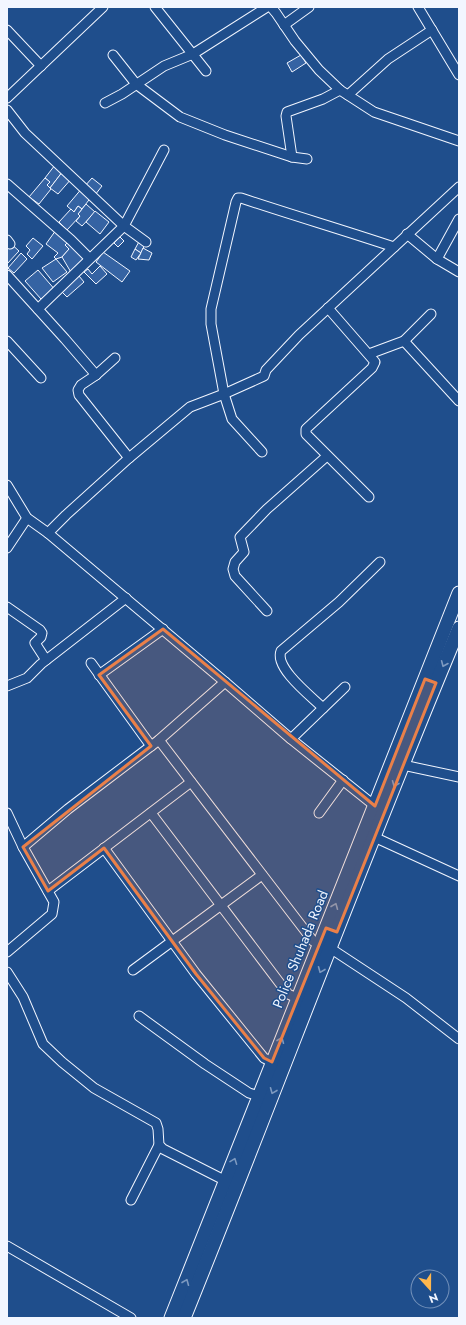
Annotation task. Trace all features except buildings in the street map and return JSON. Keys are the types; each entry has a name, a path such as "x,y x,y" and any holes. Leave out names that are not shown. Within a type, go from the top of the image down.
{"main road":[{"name":"Police Shuhada Road","path":"331,930 374,837 403,765 459,593"},
{"name":"Police Shuhada Road","path":"184,1318 269,1101 375,806 430,681 459,628"},
{"name":"Police Shuhada Road","path":"171,1318 297,998 325,946"}],"street":[{"path":"7,98 103,7"},
{"path":"155,7 206,71"},
{"path":"105,103 122,94 164,66 193,54 267,7"},
{"path":"270,7 319,70 344,93 374,112 458,139"},
{"path":"284,25 309,7"},
{"path":"418,7 459,75"},
{"path":"7,30 41,66"},
{"path":"292,157 286,116 287,112 344,93 388,59 432,30"},
{"path":"113,55 136,84 180,117 225,135 292,157 307,159"},
{"path":"7,110 24,133 124,226 146,242"},
{"path":"38,309 89,258 124,226 164,150"},
{"path":"7,184 71,240 89,258"},
{"path":"48,533 129,458 190,407 264,376 266,370 293,341 459,187"},
{"path":"262,452 232,419 224,394 211,324 211,309 238,198 394,246"},
{"path":"437,259 459,219"},
{"path":"407,234 437,259 459,272"},
{"path":"8,279 66,339 96,375"},
{"path":"328,308 376,362 372,368 306,429 306,434 369,497"},
{"path":"369,354 404,341 431,314"},
{"path":"7,341 41,378"},
{"path":"404,341 459,402"},
{"path":"115,358 96,375 81,385 78,390 79,395 129,458"},
{"path":"267,611 235,576 233,569 235,562 244,552 240,537 267,509 328,456"},
{"path":"7,485 27,518 48,533 163,629 290,739 375,806"},
{"path":"7,548 27,518"},
{"path":"323,708 288,674 279,656 287,645 339,602 380,562"},
{"path":"7,686 27,678 46,660 126,598"},
{"path":"7,607 40,630 42,633 41,637 35,643 46,660"},
{"path":"99,675 163,629"},
{"path":"91,663 151,746"},
{"path":"23,847 68,809 159,740 225,682"},
{"path":"290,739 344,687"},
{"path":"159,740 313,941 325,946 406,998 459,1039"},
{"path":"403,765 459,777"},
{"path":"319,813 343,780"},
{"path":"48,892 191,782"},
{"path":"7,813 23,847 54,902 52,914 7,952"},
{"path":"150,813 288,994 297,998"},
{"path":"374,837 459,876"},
{"path":"104,848 196,974 264,1058 272,1062"},
{"path":"134,970 262,875"},
{"path":"7,972 23,997 43,1044 62,1062 94,1088 156,1123 159,1145 131,1200"},
{"path":"139,1016 205,1064 249,1093 259,1096"},
{"path":"159,1145 163,1149 226,1181"},
{"path":"7,1246 131,1318"}],"highlighted area":[{"path":"163,629 375,806 425,679 436,683 337,932 326,928 272,1062 264,1058 196,974 104,848 48,891 23,847 151,746 99,675"}]}
